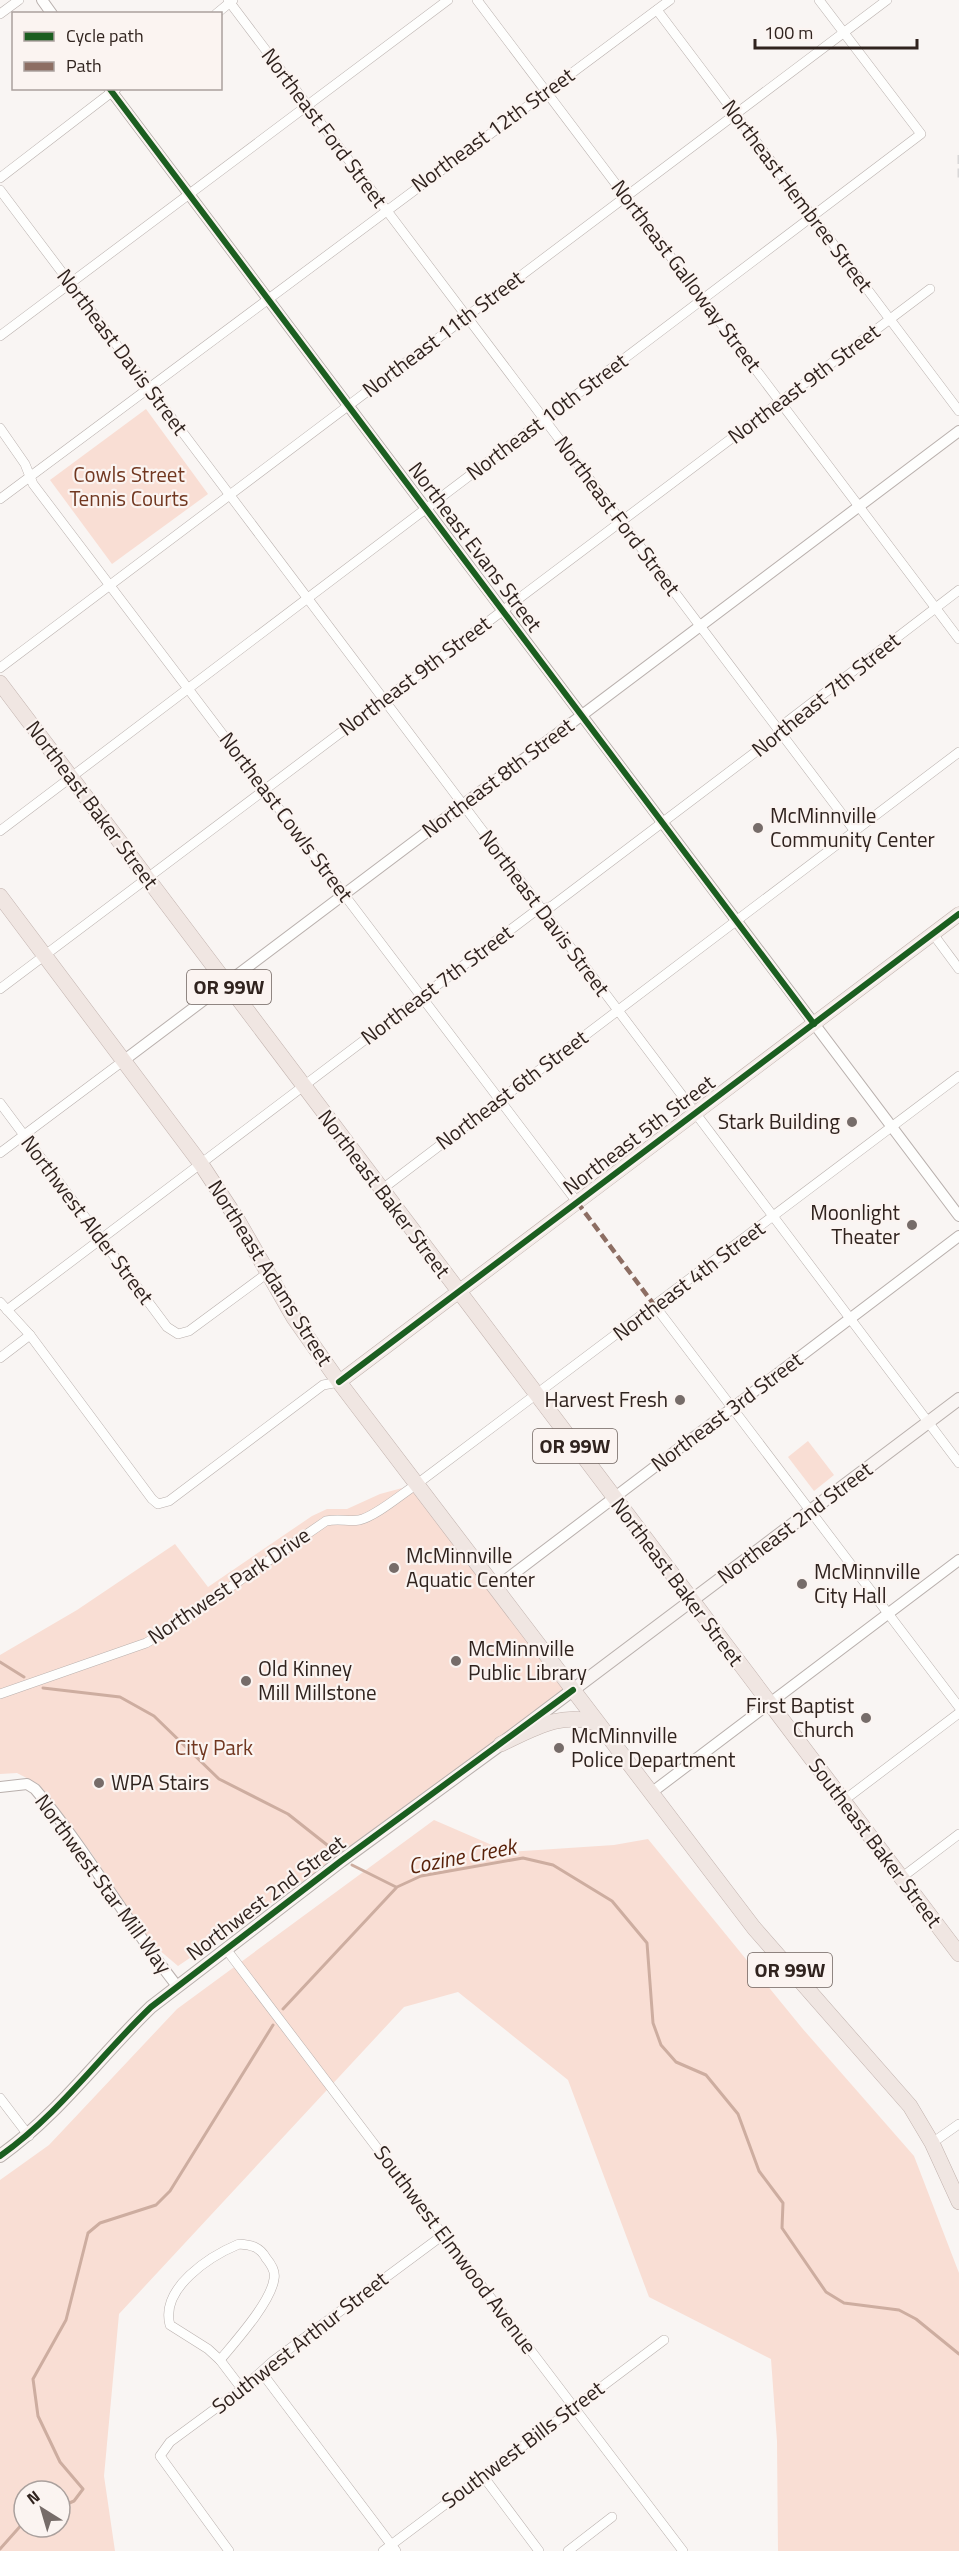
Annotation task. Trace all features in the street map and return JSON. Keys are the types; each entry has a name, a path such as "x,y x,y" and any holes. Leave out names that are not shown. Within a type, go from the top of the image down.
{"highway":[{"name":"Northeast Baker Street","path":"0,683 769,1704"},
{"name":"Northeast Adams Street","path":"0,896 201,1164 294,1318 339,1382 651,1793"},
{"name":"Southeast Baker Street","path":"769,1704 959,1954"},
{"path":"501,1744 541,1725 566,1717 578,1717 598,1724"},
{"name":"OR 99W","path":"651,1793 754,1928 910,2106 933,2143 959,2202"}],"main road":[{"name":"Northeast 5th Street","path":"339,1382 959,914"},
{"name":"Northeast 2nd Street","path":"573,1690 959,1399"},
{"name":"Northwest 2nd Street","path":"0,2157 29,2136 54,2113 124,2032 177,1986 573,1690"}],"street":[{"path":"0,14 19,0"},
{"path":"0,336 448,0"},
{"name":"Northeast Galloway Street","path":"477,0 959,639"},
{"name":"Northeast 12th Street","path":"0,499 386,209 670,0"},
{"path":"819,0 843,32"},
{"name":"Northeast 11th Street","path":"0,668 887,0"},
{"path":"218,12 231,1"},
{"name":"Northeast Ford Street","path":"231,1 854,830"},
{"name":"Northeast Hembree Street","path":"657,10 959,411"},
{"name":"Northeast 10th Street","path":"0,831 921,134 843,32"},
{"path":"0,178 112,90"},
{"name":"Northeast Evans Street","path":"112,90 189,196 959,1216"},
{"name":"Northeast Davis Street","path":"0,190 959,1463"},
{"name":"Northeast 9th Street","path":"0,990 930,289"},
{"name":"Northeast Cowls Street","path":"0,428 30,476 110,585 577,1202"},
{"name":"Northeast 8th Street","path":"123,1060 959,430"},
{"name":"Northeast 7th Street","path":"7,1310 534,912 552,906 774,738 788,721 959,590"},
{"name":"Northeast 6th Street","path":"381,1190 959,752"},
{"path":"933,934 959,969"},
{"path":"0,1153 123,1060"},
{"name":"Northeast 4th Street","path":"417,1484 959,1076"},
{"name":"Northwest Alder Street","path":"0,1103 166,1328 178,1334 189,1331 268,1272"},
{"name":"Northeast 3rd Street","path":"495,1588 959,1236"},
{"path":"0,1302 30,1335 158,1504 169,1501 323,1385 339,1382"},
{"path":"655,1306 959,1707"},
{"path":"0,1358 30,1335"},
{"name":"Northwest Park Drive","path":"0,1694 146,1642 165,1632 326,1521 339,1518 364,1518 417,1484"},
{"path":"651,1793 959,1560"},
{"path":"843,1801 959,1713"},
{"name":"Northwest Star Mill Way","path":"0,1787 27,1784 35,1789 92,1863 135,1932 177,1986"},
{"path":"901,1878 959,1834"},
{"name":"Southwest Elmwood Avenue","path":"226,1949 683,2551"},
{"path":"0,2097 29,2136"},
{"path":"933,2143 959,2124"},
{"name":"Southwest Arthur Street","path":"229,2551 160,2456 170,2442 242,2390 273,2361 443,2235"},
{"path":"220,2360 249,2326 274,2280 273,2269 262,2250 252,2245 239,2244 225,2250 189,2277 176,2289 168,2311 170,2325 208,2349 220,2360 242,2390"},
{"name":"Southwest Bills Street","path":"383,2551 394,2548 483,2476 664,2340"},
{"path":"262,2373 394,2548"},
{"path":"483,2476 539,2551"},
{"path":"568,2551 612,2517"}],"green space":[{"name":"Cowls Street Tennis Courts","path":"146,409 208,494 112,564 50,480"},
{"path":"808,1441 834,1475 814,1491 788,1457"},
{"name":"City Park","path":"417,1484 573,1690 450,1782 178,1966 158,1949 131,1915 90,1851 38,1784 17,1773 0,1774 0,1655 77,1610 175,1544 208,1587 312,1516 327,1509 347,1509 380,1494"},
{"path":"434,1820 508,1852 614,1845 648,1839 802,2028 914,2156 959,2273 959,2551 778,2551 777,2441 771,2359 649,2297 568,2080 458,1992 404,2007 119,2314 104,2476 115,2551 0,2551 0,2180 49,2145 177,2009"}],"waterway":[{"path":"0,1662 24,1677"},
{"path":"43,1688 120,1697 154,1716 219,1779 288,1814 336,1852"},
{"name":"Cozine Creek","path":"283,2009 397,1887 421,1876 523,1858 553,1865 612,1901 647,1943 653,2023 661,2045 676,2062 706,2075 738,2114 759,2171 783,2203 782,2228 826,2292 844,2303 899,2310 916,2319 959,2354"},
{"path":"352,1865 396,1887"},
{"name":"Cozine Creek","path":"72,2502 83,2489 60,2462 38,2416 33,2379 66,2320 88,2233 100,2223 156,2205 170,2191 273,2025"},
{"name":"Cozine Creek","path":"0,2549 12,2536"}],"railway":[{"path":"959,155 959,182"}],"marked path":[{"path":"577,1202 655,1306"}],"cycle path":[{"path":"111,90 814,1024"},
{"path":"339,1382 959,914"},
{"path":"0,2156 60,2104 151,2007 341,1861 573,1690"}],"place":[{"name":"McMinnville Community Center","path":"758,828"},
{"name":"Stark Building","path":"852,1122"},
{"name":"Moonlight Theater","path":"912,1225"},
{"name":"Harvest Fresh","path":"680,1400"},
{"name":"McMinnville Aquatic Center","path":"394,1568"},
{"name":"McMinnville City Hall","path":"802,1584"},
{"name":"McMinnville Public Library","path":"456,1661"},
{"name":"Old Kinney Mill Millstone","path":"246,1681"},
{"name":"First Baptist Church","path":"866,1718"},
{"name":"McMinnville Police Department","path":"559,1748"},
{"name":"WPA Stairs","path":"99,1783"}]}
